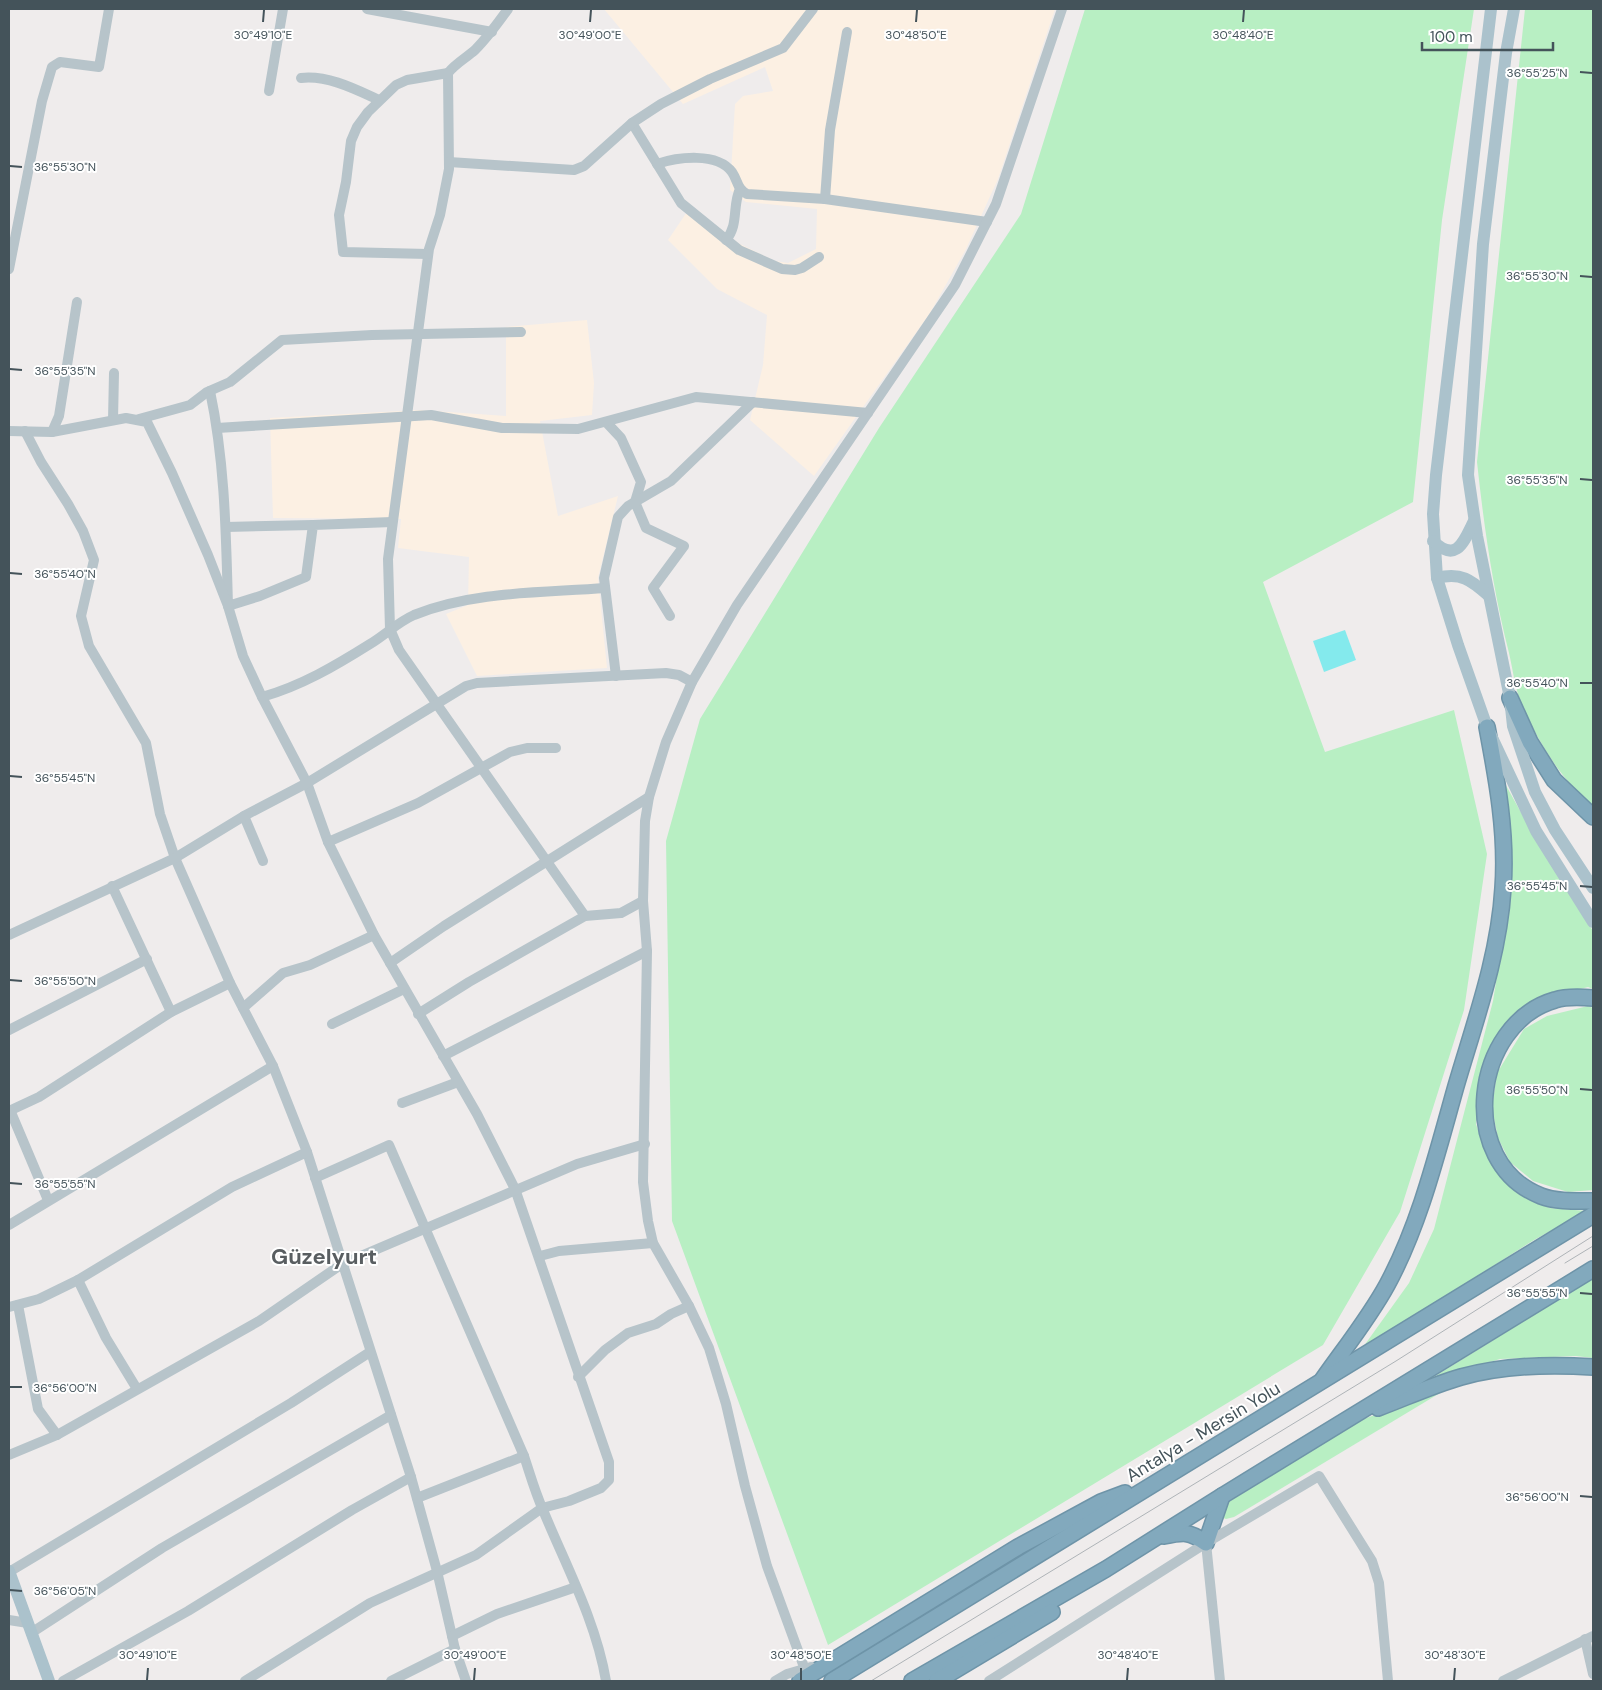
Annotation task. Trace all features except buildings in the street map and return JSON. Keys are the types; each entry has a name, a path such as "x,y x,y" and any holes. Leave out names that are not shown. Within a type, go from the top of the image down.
{"highway":[{"path":"1510,698 1530,742 1554,780 1593,817"},
{"path":"1319,1384 1386,1286 1407,1243 1439,1146 1498,938 1503,887 1503,840 1497,780 1487,727"},
{"path":"1593,998 1555,1000 1527,1014 1509,1032 1497,1051 1487,1076 1484,1105 1485,1128 1495,1157 1516,1183 1541,1196 1593,1201"},
{"name":"Antalya - Mersin Yolu","path":"832,1681 1593,1215"},
{"path":"912,1681 933,1676 1078,1596 1106,1569 1593,1269"},
{"path":"1342,1422 1459,1378 1481,1372 1525,1366 1593,1366"},
{"path":"802,1674 825,1666 1018,1547 1101,1502 1150,1485"},
{"path":"1159,1536 1182,1533 1193,1534 1206,1544 1222,1496"}],"main road":[{"path":"1491,9 1441,422 1433,514 1438,578 1458,645 1487,727 1536,831 1593,922"},
{"path":"1514,9 1506,52 1483,244 1468,466 1474,521 1510,698 1513,726 1535,792 1555,830 1593,888"},
{"path":"1434,541 1442,550 1452,551 1458,549 1474,521"},
{"path":"1438,578 1459,575 1472,580 1488,595"},
{"path":"9,1571 49,1681"}],"street":[{"path":"9,269 42,102 52,67 60,62 99,68 108,9"},
{"path":"270,90 283,9"},
{"path":"367,9 492,32"},
{"path":"508,9 492,32 473,52 454,64 448,73 450,162 440,215 428,254 392,522 388,559 390,629 399,650 585,916"},
{"path":"450,162 574,170 584,166 632,123 661,104 710,79 783,48 813,9"},
{"path":"775,1681 802,1674 767,1566 745,1486 726,1404 708,1348 689,1306 653,1243 643,1182 648,951 643,901 645,822 649,797 666,742 692,682 737,605 955,285 996,204 1062,9"},
{"path":"825,199 830,130 847,32"},
{"path":"428,254 343,252 340,215 351,141 357,127 379,100 396,85 407,80 448,73"},
{"path":"301,78 313,77 337,82 379,100"},
{"path":"632,123 681,203 726,240 755,258 782,269 802,268 819,257"},
{"path":"657,164 671,159 717,161 731,171 740,189 747,194 825,199 987,222"},
{"path":"726,240 734,228 737,195 740,189"},
{"path":"52,432 59,416 77,302"},
{"path":"139,420 190,405 210,391 230,382 282,340 417,333 521,332"},
{"path":"113,420 114,373"},
{"path":"210,391 218,428 226,528 228,606"},
{"path":"218,428 431,415 502,428 578,429 696,397 868,413"},
{"path":"616,676 604,578 618,517 635,502 671,481 752,402"},
{"path":"9,431 52,432 126,418 147,422 172,473 228,606 243,656 307,783 328,842 374,935 458,1082 515,1189 540,1256 578,1377 609,1462 609,1480 601,1488 569,1501 542,1508 476,1555 437,1571 370,1603 246,1681"},
{"path":"606,422 621,438 641,482 635,502 646,528 684,546 653,588 670,616"},
{"path":"25,432 83,531 94,560 84,597 82,624 89,646 146,743 160,814 175,858 230,983 273,1066 306,1152 411,1477 437,1571 455,1649 466,1681"},
{"path":"226,528 392,522"},
{"path":"228,606 260,596 306,577 312,525"},
{"path":"262,697 285,691 318,676 412,616 440,605 484,598 605,588"},
{"path":"9,935 175,858 244,816 307,783 439,705 466,686 478,683 666,673 680,675 692,682"},
{"path":"328,842 418,803 481,766 510,752 527,748 556,748"},
{"path":"390,963 444,926 649,797"},
{"path":"244,816 263,861"},
{"path":"112,886 171,1012"},
{"path":"418,1014 469,982 585,916 621,913 643,901"},
{"path":"243,1008 267,985 283,973 310,965 374,935"},
{"path":"443,1056 648,951"},
{"path":"9,1030 147,959"},
{"path":"48,1200 10,1111 39,1097 171,1012 230,983"},
{"path":"332,1024 404,989"},
{"path":"9,1225 273,1066"},
{"path":"402,1102 458,1082"},
{"path":"315,1178 389,1144 524,1456 542,1508 602,1654 606,1681"},
{"path":"9,1455 57,1435 137,1388 259,1321 342,1264 426,1230 515,1189 577,1164 645,1144"},
{"path":"57,1435 38,1409 14,1306 39,1299 78,1280 232,1187 306,1152"},
{"path":"540,1256 559,1251 653,1243"},
{"path":"78,1280 106,1338 137,1388"},
{"path":"578,1377 605,1350 628,1333 656,1324 671,1314 689,1306"},
{"path":"9,1571 283,1408 370,1352"},
{"path":"9,1620 30,1628 162,1548 391,1415"},
{"path":"417,1498 524,1456"},
{"path":"989,1681 1206,1544 1319,1476 1372,1561 1379,1584 1388,1681"},
{"path":"63,1681 188,1611 352,1510 411,1477"},
{"path":"1206,1544 1220,1681"},
{"path":"452,1636 497,1614 576,1587"},
{"path":"1503,1681 1589,1637 1593,1674"},
{"path":"391,1681 455,1649"}],"shaded area":[{"path":"604,9 1055,9 998,179 966,249 930,313 814,476 750,420 763,365 767,315 717,289 668,240 691,206 738,243 775,261 788,263 816,249 817,209 746,202 730,190 735,104 743,96 773,91 765,67 683,104"},
{"path":"587,320 594,383 592,415 540,421 558,516 618,496 598,578 607,668 477,676 446,614 468,605 469,557 398,548 401,519 273,518 270,418 420,410 506,416 506,327"}],"green space":[{"path":"1085,9 1474,9 1442,220 1413,502 1263,582 1325,752 1454,710 1487,854 1464,1010 1400,1212 1323,1345 828,1645 672,1221 666,841 700,719 879,428 1021,214"},
{"path":"1525,9 1593,9 1593,806 1571,785 1543,747 1520,699 1498,606 1477,462"},
{"path":"1503,780 1539,845 1593,931 1593,989 1588,987 1561,994 1514,1014 1484,1060 1476,1124 1484,1148 1503,1179 1525,1198 1550,1208 1587,1211 1534,1240 1361,1350 1409,1283 1434,1229 1493,1001 1504,932"},
{"path":"1588,1006 1593,1008 1593,1190 1568,1192 1533,1181 1510,1162 1498,1138 1492,1108 1497,1073 1524,1029 1547,1016"},
{"path":"1593,1278 1593,1358 1576,1356 1500,1359 1429,1380"},
{"path":"1445,1390 1234,1517 1226,1519 1221,1517 1225,1504 1358,1421"}],"water":[{"path":"1345,630 1356,660 1324,672 1313,641"}],"tram line":[{"path":"871,1681 1396,1361 1593,1236"},
{"path":"1565,1263 1593,1246"}],"district":[{"name":"Güzelyurt","path":"324,1256"}]}
